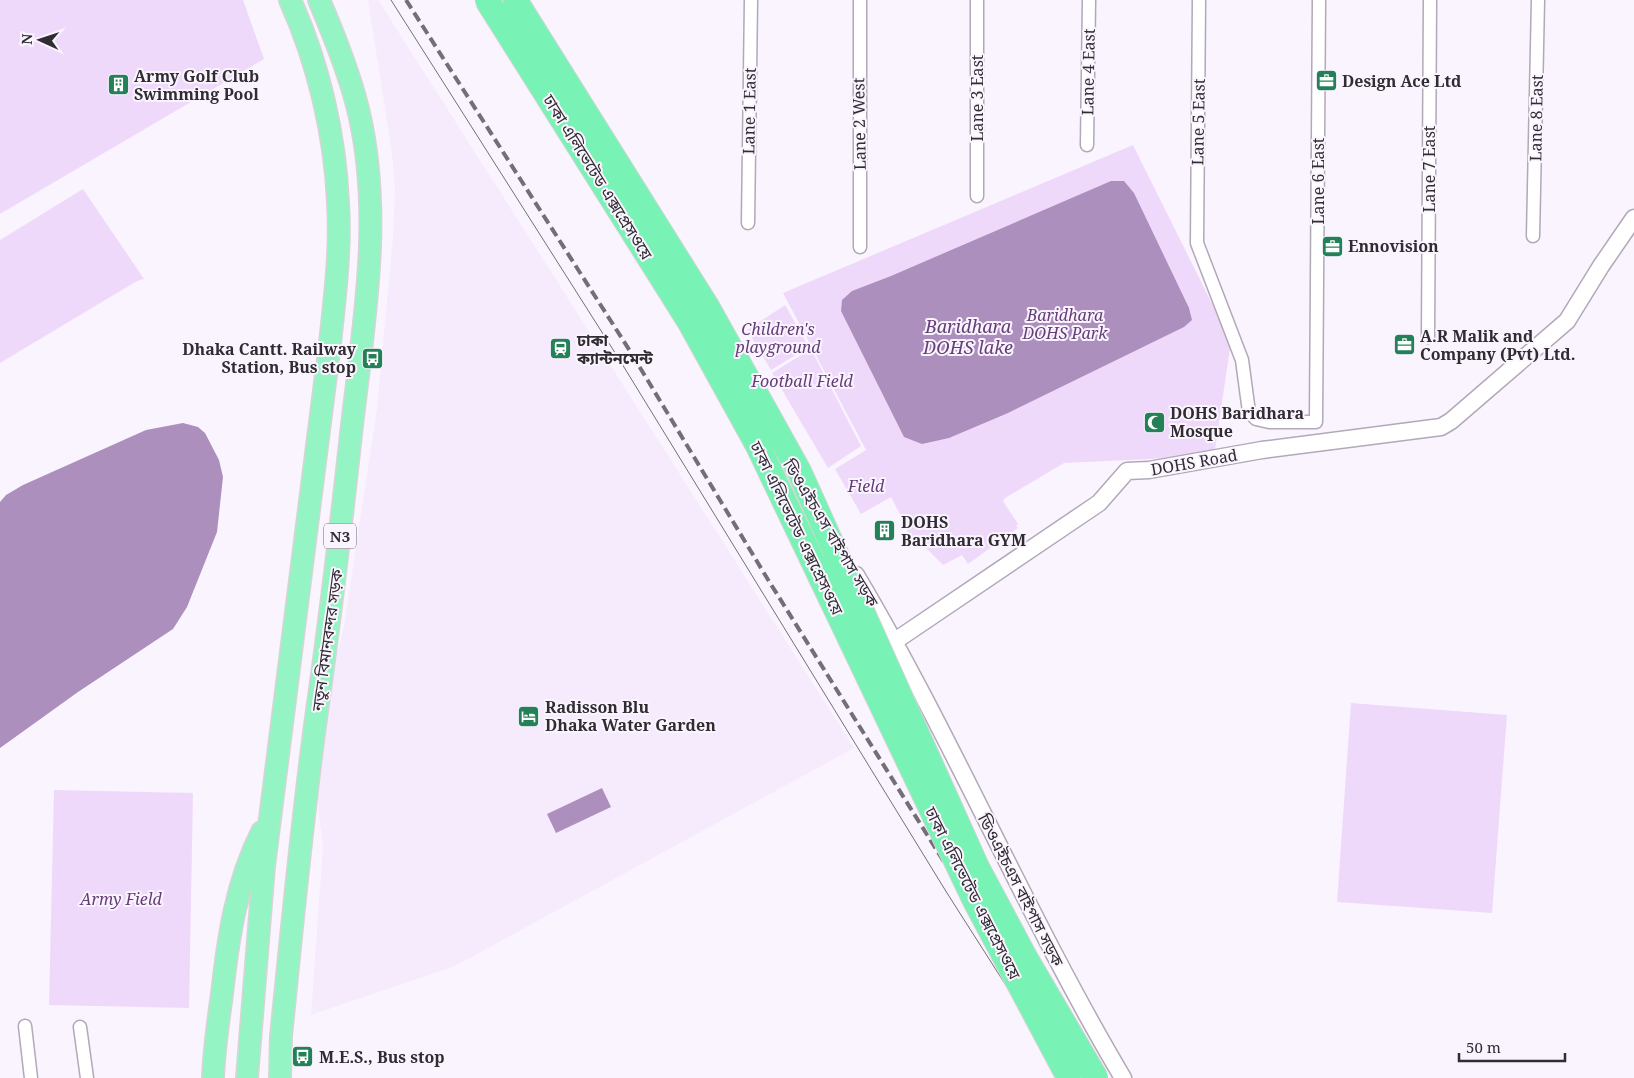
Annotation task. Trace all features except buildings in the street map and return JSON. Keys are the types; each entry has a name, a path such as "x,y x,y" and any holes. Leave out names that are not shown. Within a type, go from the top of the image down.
{"highway":[{"name":"নতুন বিমানবন্দর সড়ক","path":"247,1078 270,816 305,554 336,289 338,203 327,114 312,60 290,0"},
{"name":"নতুন বিমানবন্দর সড়ক","path":"280,1078 281,1036 311,755 338,559 364,329 370,225 370,192 358,108 342,57 319,0"},
{"name":"ঢাকা এলিভেটেড এক্সপ্রেসওয়ে","path":"487,0 689,322 758,446 974,901 1069,1078"},
{"name":"ঢাকা এলিভেটেড এক্সপ্রেসওয়ে","path":"515,0 708,308 798,471 977,866 1025,957 1096,1078"},
{"path":"305,554 338,559"},
{"path":"214,1078 227,949 244,873 270,816"},
{"path":"281,1036 290,1078"}],"street":[{"name":"ডিওএইচএস বাইপাস সড়ক","path":"515,0 895,641 1063,971 1123,1078"},
{"name":"Lane 1 East","path":"748,223 751,0"},
{"name":"Lane 2 West","path":"860,0 860,247"},
{"name":"Lane 3 East","path":"977,0 977,196"},
{"name":"Lane 4 East","path":"1087,145 1089,0"},
{"name":"Lane 5 East","path":"1199,0 1196,244 1242,360 1249,412 1256,419 1269,422 1316,422"},
{"name":"Lane 6 East","path":"1316,422 1319,0"},
{"name":"Lane 7 East","path":"1428,337 1430,0"},
{"name":"Lane 8 East","path":"1533,236 1538,0"},
{"name":"DOHS Road","path":"895,641 1099,503 1127,471 1149,470 1262,450 1440,427 1451,421 1567,321 1634,218"},
{"path":"24,1026 31,1078"},
{"path":"80,1026 87,1078"}],"shaded area":[{"path":"368,0 378,0 854,748 455,966 311,1015 323,846 311,755 344,627 377,409 393,237 395,190 392,153"}],"green space":[{"path":"0,0 243,0 264,59 0,214"},
{"name":"Baridhara DOHS Park","path":"1133,145 1231,342 1214,456 1064,463 1005,498 1003,501 1018,524 1016,525 1018,528 968,564 962,555 943,565 923,545 918,548 902,523 904,522 891,497 861,514 835,469 866,450 783,293"},
{"path":"83,189 144,279 137,281 0,363 0,240"},
{"name":"Children's playground","path":"785,305 809,347 771,370 747,330"},
{"name":"Football Field","path":"811,349 861,446 828,468 772,373"},
{"path":"1351,703 1507,715 1492,913 1337,902"},
{"name":"Army Field","path":"54,790 193,793 189,1008 49,1005"}],"water":[{"name":"Baridhara DOHS lake","path":"1111,181 1124,181 1134,193 1189,308 1192,320 1184,327 1008,413 949,438 922,444 904,437 841,311 842,300 852,291"},
{"path":"183,423 198,427 205,433 219,460 223,477 217,532 187,607 173,629 78,692 0,748 0,502 6,495 23,485 146,430"},
{"path":"602,788 611,807 556,833 547,814"}],"tram line":[{"path":"391,0 619,359 947,893 1065,1078"}],"railway":[{"path":"406,0 630,351 767,578 959,886 1082,1078"}],"place":[{"name":"Design Ace Ltd","path":"1326,81"},
{"name":"Army Golf Club Swimming Pool","path":"118,85"},
{"name":"Ennovision","path":"1332,246"},
{"name":"A.R Malik and Company (Pvt) Ltd.","path":"1404,345"},
{"name":"ঢাকা ক্যান্টনমেন্ট","path":"561,349"},
{"name":"Dhaka Cantt. Railway Station, Bus stop","path":"372,358"},
{"name":"DOHS Baridhara Mosque","path":"1154,422"},
{"name":"DOHS Baridhara GYM","path":"885,531"},
{"name":"Radisson Blu Dhaka Water Garden","path":"529,716"},
{"name":"M.E.S., Bus stop","path":"303,1057"}],"park label":[{"name":"Field","path":"866,486"}]}
